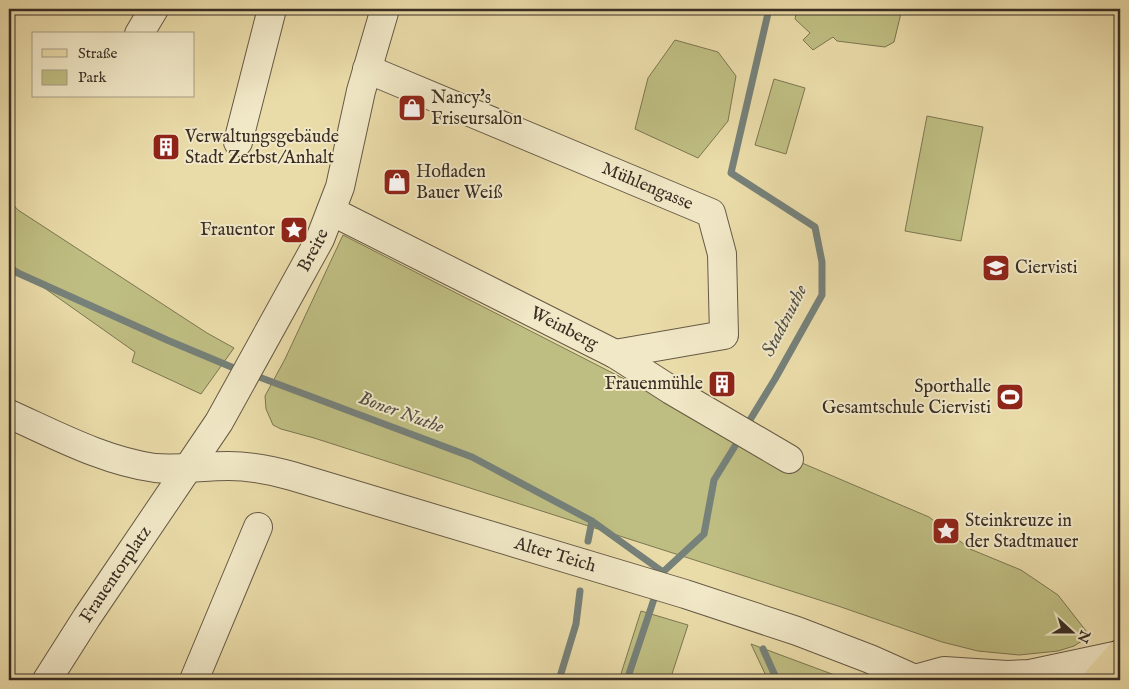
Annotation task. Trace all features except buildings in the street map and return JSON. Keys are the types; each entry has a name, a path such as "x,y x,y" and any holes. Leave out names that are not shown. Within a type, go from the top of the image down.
{"main road":[{"path":"1097,680 1119,654"}],"street":[{"path":"140,32 154,9"},
{"path":"238,142 272,9"},
{"name":"Breite","path":"187,469 220,422 320,238 332,211 340,187 381,10"},
{"name":"Mühlengasse","path":"367,68 711,213 722,254 724,335 615,354"},
{"name":"Weinberg","path":"332,211 615,354 671,390 789,459"},
{"name":"Alter Teich","path":"9,414 91,450 119,460 158,468 187,469 227,466 253,467 278,472 685,594 797,631 870,659 916,680 944,671 1007,675 1030,674 1119,654"},
{"name":"Frauentorplatz","path":"48,680 87,616 187,469"},
{"path":"194,680 258,527"}],"green space":[{"path":"9,9 15,9 9,45"},
{"path":"797,9 902,9 894,42 885,47 837,41 833,37 813,50 803,40 810,33 795,19"},
{"path":"675,40 718,52 736,76 728,121 698,158 635,129 648,78"},
{"path":"774,79 805,88 786,154 755,145"},
{"path":"927,116 983,127 961,241 905,231"},
{"path":"9,200 18,210 207,333 234,348 201,394 132,362 135,352 9,263"},
{"path":"343,235 722,429 929,517 970,549 1021,570 1058,595 1090,636 1074,646 1058,651 1019,655 978,651 942,642 838,606 273,425 266,409 265,396 285,359"},
{"path":"641,611 688,625 670,680 619,680"},
{"path":"751,644 848,680 768,680"}],"waterway":[{"name":"Stadtnuthe","path":"745,428 822,295 822,262 815,227 731,173 769,9"},
{"name":"Boner Nuthe","path":"9,269 241,371"},
{"name":"Boner Nuthe","path":"251,374 472,457 592,521 663,572"},
{"name":"Stadtnuthe","path":"660,580 663,572 704,534 714,480 740,438"},
{"path":"588,541 592,521"},
{"name":"Boner Nuthe","path":"627,680 657,590"},
{"path":"559,680 576,624 580,591"},
{"path":"763,649 777,680"}],"place":[{"name":"Nancy's Friseursalon","path":"412,108"},
{"name":"Verwaltungsgebäude Stadt Zerbst/Anhalt","path":"166,147"},
{"name":"Hofladen Bauer Weiß","path":"397,182"},
{"name":"Frauentor","path":"294,230"},
{"name":"Ciervisti","path":"996,268"},
{"name":"Frauenmühle","path":"722,384"},
{"name":"Sporthalle Gesamtschule Ciervisti","path":"1010,397"},
{"name":"Steinkreuze in der Stadtmauer","path":"946,531"}]}
